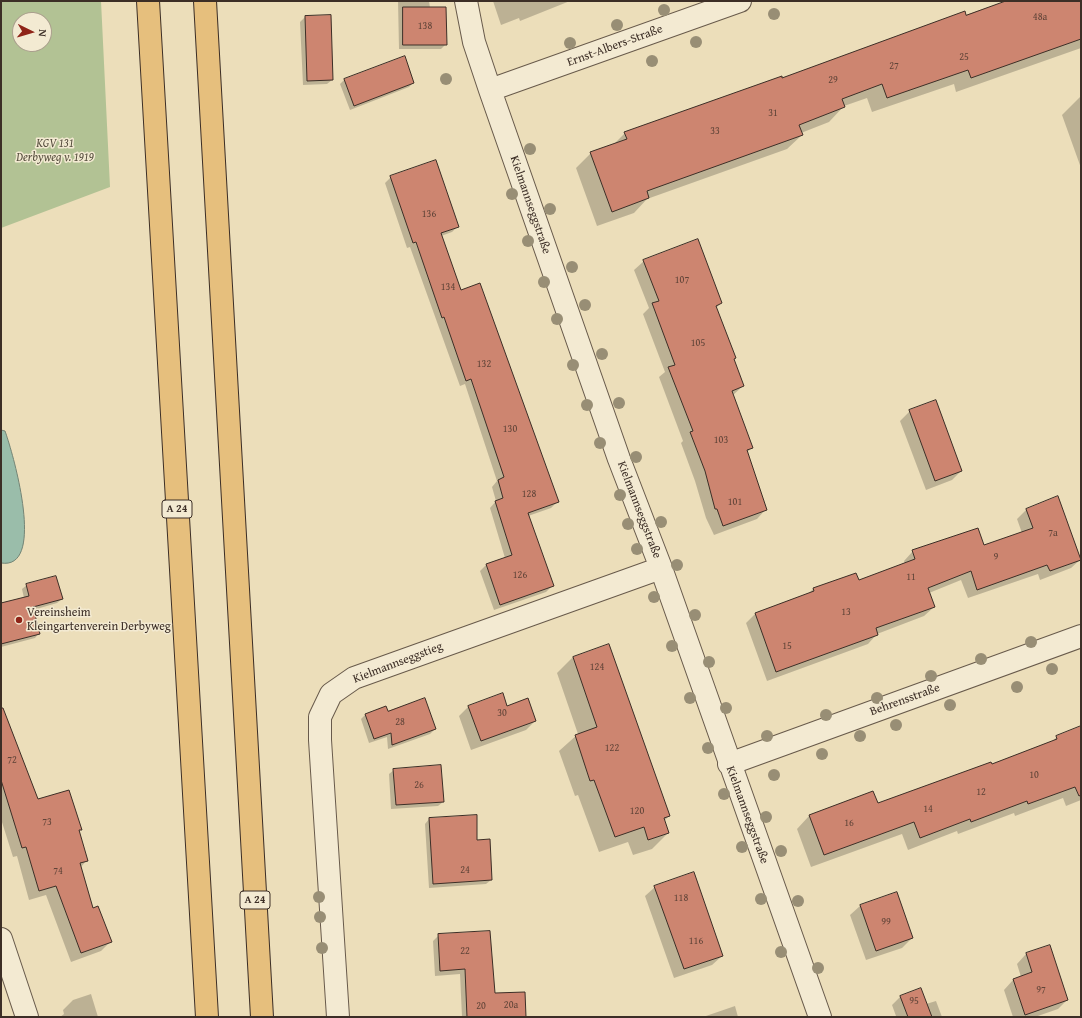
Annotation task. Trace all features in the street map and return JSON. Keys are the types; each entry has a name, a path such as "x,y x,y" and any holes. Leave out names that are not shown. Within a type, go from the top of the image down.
{"highway":[{"name":"A 24","path":"148,1 207,1017"},
{"name":"A 24","path":"205,1 247,774 262,1017"}],"street":[{"name":"Kielmannseggstraße","path":"466,1 474,42 490,90 619,459 661,568 729,764 820,1017"},
{"name":"Ernst-Albers-Straße","path":"490,90 740,1"},
{"name":"Kielmannseggstieg","path":"338,1017 320,740 320,717 331,694 354,678 661,568"},
{"name":"Behrensstraße","path":"729,764 1081,636"},
{"path":"1,939 27,1017"}],"green space":[{"name":"KGV 131 Derbyweg v. 1919","path":"1,1 101,1 110,187 1,228"}],"shaded area":[{"path":"1,430 5,431 14,462 23,508 25,531 22,549 15,561 1,563"}],"building":[{"path":"1006,1 1081,1 1081,39 971,78 968,70 887,98 882,84 842,99 845,107 799,125 803,135 647,191 649,198 612,212 590,152 627,139 624,132 782,76 782,78 965,11 966,15"},
{"path":"403,7 446,7 447,45 403,45"},
{"path":"331,15 333,80 307,81 305,16"},
{"path":"405,56 414,83 354,106 344,79"},
{"path":"436,160 459,227 441,233 461,290 480,283 559,502 528,513 554,586 500,605 486,564 512,555 495,501 503,498 498,480 504,477 471,379 466,381 444,317 442,318 416,242 413,243 390,176"},
{"path":"698,239 722,303 716,306 736,358 734,359 744,386 732,391 753,448 747,450 767,510 723,526 717,509 715,509 705,471 690,432 693,431 668,367 675,365 652,303 659,301 643,260"},
{"path":"936,400 962,471 935,481 909,410"},
{"path":"1058,496 1081,560 1050,571 1047,565 977,590 971,571 928,588 935,607 876,628 878,635 776,672 755,613 814,591 813,588 856,573 859,580 915,559 912,550 978,528 984,545 1033,528 1026,509"},
{"name":"Vereinsheim Kleingartenverein Derbyweg","path":"56,576 63,599 33,607 40,634 1,644 1,603 29,596 26,584"},
{"path":"609,644 670,816 664,818 669,833 648,840 644,827 615,837 594,780 590,781 575,735 597,727 573,657"},
{"path":"503,693 507,706 528,698 536,721 481,741 468,706"},
{"path":"425,698 436,729 392,745 391,733 374,739 365,714 386,706 388,711"},
{"path":"1,708 3,708 38,799 69,790 82,830 79,830 88,861 80,863 93,908 98,906 112,942 81,953 56,886 39,891 26,847 22,848 1,780"},
{"path":"1081,726 1081,795 1079,796 1075,787 1028,804 1027,801 971,822 970,819 920,838 914,822 824,855 809,815 873,791 878,803 991,762 992,764 1057,739 1056,736"},
{"path":"441,765 444,802 396,805 393,769"},
{"path":"477,815 477,840 490,839 492,880 433,884 429,818"},
{"path":"694,872 723,956 684,969 654,886"},
{"path":"897,892 913,938 876,951 860,905"},
{"path":"490,931 495,993 525,992 526,1017 467,1017 465,969 440,971 438,934"},
{"path":"1050,945 1068,1000 1025,1015 1013,979 1032,972 1026,953"},
{"path":"921,988 932,1017 908,1017 900,996"}],"place":[{"name":"Vereinsheim Kleingartenverein Derbyweg","path":"19,620"}]}
